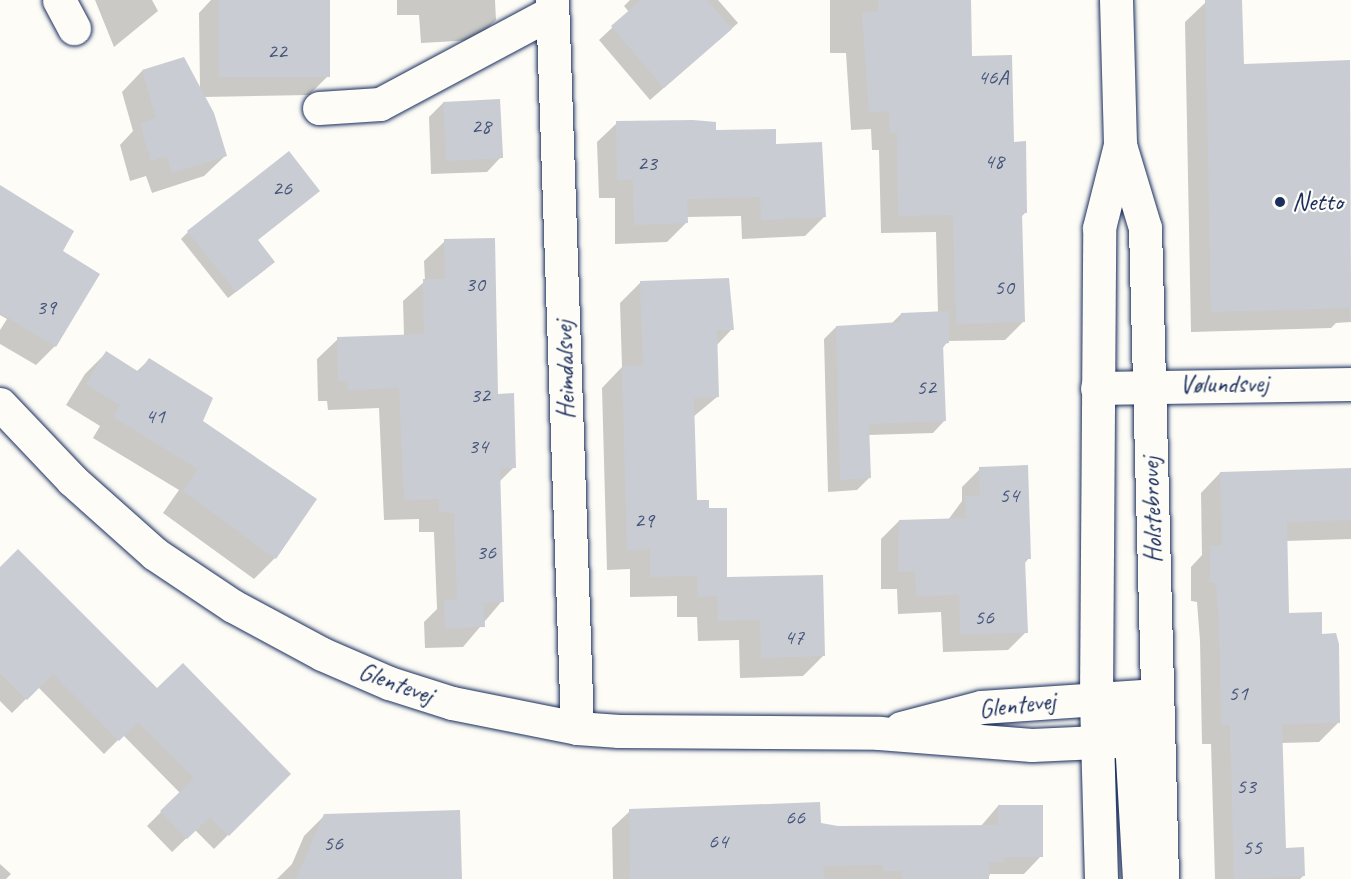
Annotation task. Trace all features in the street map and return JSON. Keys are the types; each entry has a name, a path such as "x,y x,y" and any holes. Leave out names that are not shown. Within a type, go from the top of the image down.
{"street":[{"name":"Holstebrovej","path":"1116,0 1120,145 1145,228 1157,695 1145,739 1162,879"},
{"name":"Heimdalsvej","path":"319,108 380,104 552,6 577,728"},
{"name":"Holstebrovej","path":"1101,879 1096,697 1099,228 1120,145"},
{"name":"Vølundsvej","path":"1097,388 1149,385 1351,384"},
{"name":"Glentevej","path":"0,404 72,480 155,554 233,606 322,654 389,683 452,703 577,728 879,733 991,744 1145,739"},
{"name":"Glentevej","path":"879,733 981,707 1096,697 1157,695"},
{"path":"1096,697 1122,709 1130,723 1145,739 1139,879"}],"building":[{"path":"219,0 330,0 330,77 219,77"},
{"path":"641,0 707,0 732,29 664,88 611,26"},
{"path":"878,0 971,0 972,56 1012,55 1014,142 1026,141 1027,213 1022,213 1025,322 956,324 953,215 898,216 897,133 890,133 889,111 869,113 862,12 878,12"},
{"name":"Netto","path":"1205,0 1242,0 1244,64 1350,60 1351,308 1211,312"},
{"path":"184,57 214,113 227,156 172,173 167,156 151,161 140,123 156,118 142,70"},
{"path":"500,99 503,158 446,161 443,102"},
{"path":"616,121 716,122 716,130 776,129 776,144 822,142 826,217 761,220 760,197 687,199 688,223 634,225 633,179 617,180"},
{"path":"289,151 320,191 258,240 275,262 236,292 187,231"},
{"path":"0,185 74,231 63,251 100,274 56,347 0,313"},
{"path":"495,238 498,394 514,393 516,468 500,468 504,602 484,603 485,627 445,628 444,600 457,599 454,513 439,512 439,499 404,500 399,388 348,390 347,381 338,381 337,337 424,334 423,279 445,279 444,239"},
{"path":"729,278 734,330 717,330 719,397 694,398 697,500 709,500 709,508 727,508 727,577 823,575 825,656 761,658 760,620 718,621 717,596 698,597 697,576 650,577 650,549 627,550 622,366 643,365 640,281"},
{"path":"949,311 949,343 943,344 946,421 869,424 871,478 840,480 836,326 901,322 901,313"},
{"path":"106,351 139,372 149,358 213,398 203,421 317,499 276,559 183,491 198,469 113,417 120,405 86,384"},
{"path":"1028,465 1031,559 1025,559 1028,633 960,634 959,595 916,596 915,571 898,572 899,520 966,518 965,496 980,495 979,467"},
{"path":"1351,468 1351,520 1287,522 1289,613 1322,612 1322,634 1336,633 1339,644 1340,723 1282,724 1286,848 1304,847 1305,876 1234,879 1230,725 1221,725 1219,620 1216,583 1210,582 1210,546 1222,546 1220,472"},
{"path":"18,549 157,688 183,663 291,774 229,836 210,817 187,839 160,811 194,778 138,722 119,741 53,674 27,700 0,673 0,567"},
{"path":"820,802 821,823 838,826 998,825 998,805 1043,805 1043,857 1004,857 1004,862 989,862 989,879 902,879 902,871 883,871 883,865 823,866 824,879 630,879 629,809"},
{"path":"460,810 462,879 296,879 324,814"}],"place":[{"name":"Netto","path":"1280,202"}]}
